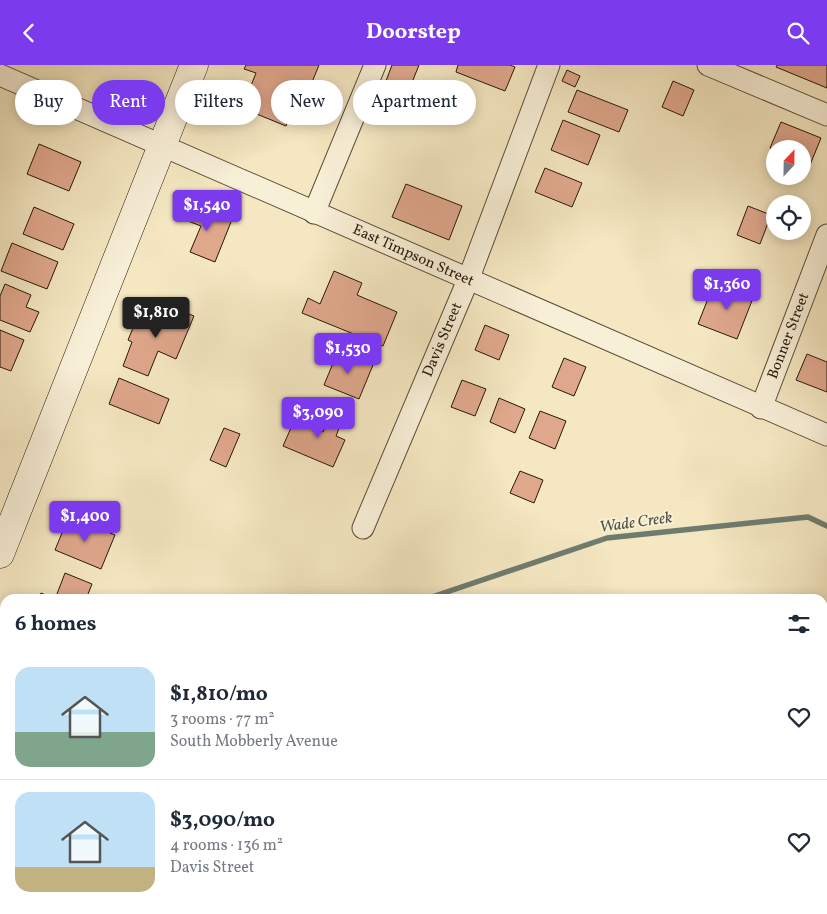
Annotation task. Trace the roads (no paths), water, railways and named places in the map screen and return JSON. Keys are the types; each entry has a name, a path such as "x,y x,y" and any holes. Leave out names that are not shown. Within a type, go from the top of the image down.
{"main road":[{"path":"0,554 194,65"}],"street":[{"path":"314,213 375,65"},
{"name":"Davis Street","path":"363,528 468,280 548,65"},
{"path":"708,65 827,115"},
{"name":"East Timpson Street","path":"0,75 761,408 827,435"},
{"name":"Bonner Street","path":"761,408 827,235"}],"waterway":[{"name":"Wade Creek","path":"441,594 607,538 808,517 827,526"}]}
